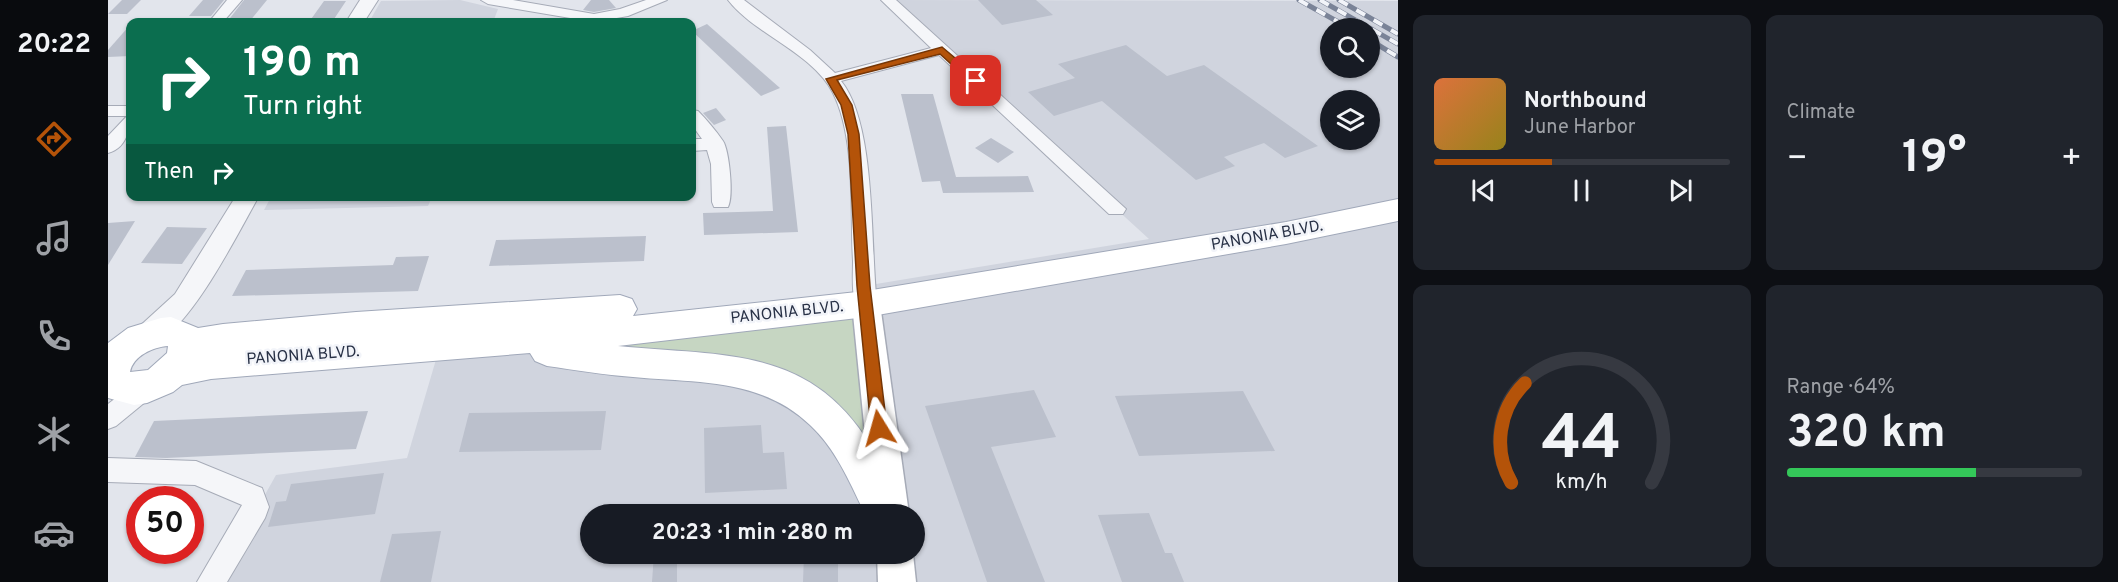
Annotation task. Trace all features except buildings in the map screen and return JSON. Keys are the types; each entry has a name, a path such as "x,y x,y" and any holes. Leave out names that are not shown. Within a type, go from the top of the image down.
{"main road":[{"name":"PANONIA BLVD.","path":"908,288 1398,192"},
{"name":"PANONIA BLVD.","path":"139,364 219,363 480,343 865,295 1286,234 1398,210"},
{"name":"PANONIA BLVD.","path":"139,364 223,338 357,326 865,295"},
{"path":"865,295 871,362 890,504"},
{"path":"480,343 644,363 724,367 775,380 803,395 826,414 861,467 881,504"},
{"path":"896,564 897,582"}],"street":[{"path":"219,18 235,0"},
{"path":"358,18 369,0"},
{"path":"488,0 594,18"},
{"path":"562,13 574,0"},
{"path":"603,18 660,0"},
{"path":"735,0 831,79 847,105 853,134 865,295"},
{"path":"888,0 1116,209"},
{"path":"831,79 942,50"},
{"path":"108,111 126,111"},
{"path":"696,119 708,131 716,144 721,163 721,202"},
{"path":"108,147 126,127"},
{"path":"696,145 716,144"},
{"path":"139,364 245,201"},
{"path":"108,470 196,473 253,497 256,507 252,518 211,582"}],"shaded area":[{"path":"460,0 498,9 495,18 371,18 381,1"},
{"path":"888,0 1398,1 1398,582 211,582 252,518 276,475 407,458 440,346 480,343 751,372 861,467 881,504 580,504 580,564 925,564 925,504 890,504 864,286 1149,239"},
{"path":"268,201 430,201 428,206 264,210"}],"green space":[{"path":"866,304 871,362 890,504 881,504 861,467 803,395 480,343"}],"railway":[{"path":"1299,0 1331,18"},
{"path":"1320,0 1398,44"},
{"path":"1339,0 1398,34"},
{"path":"1380,46 1398,57"}],"route":[{"path":"879,428 864,286 853,134 842,92 831,79 942,50 976,81"}]}
